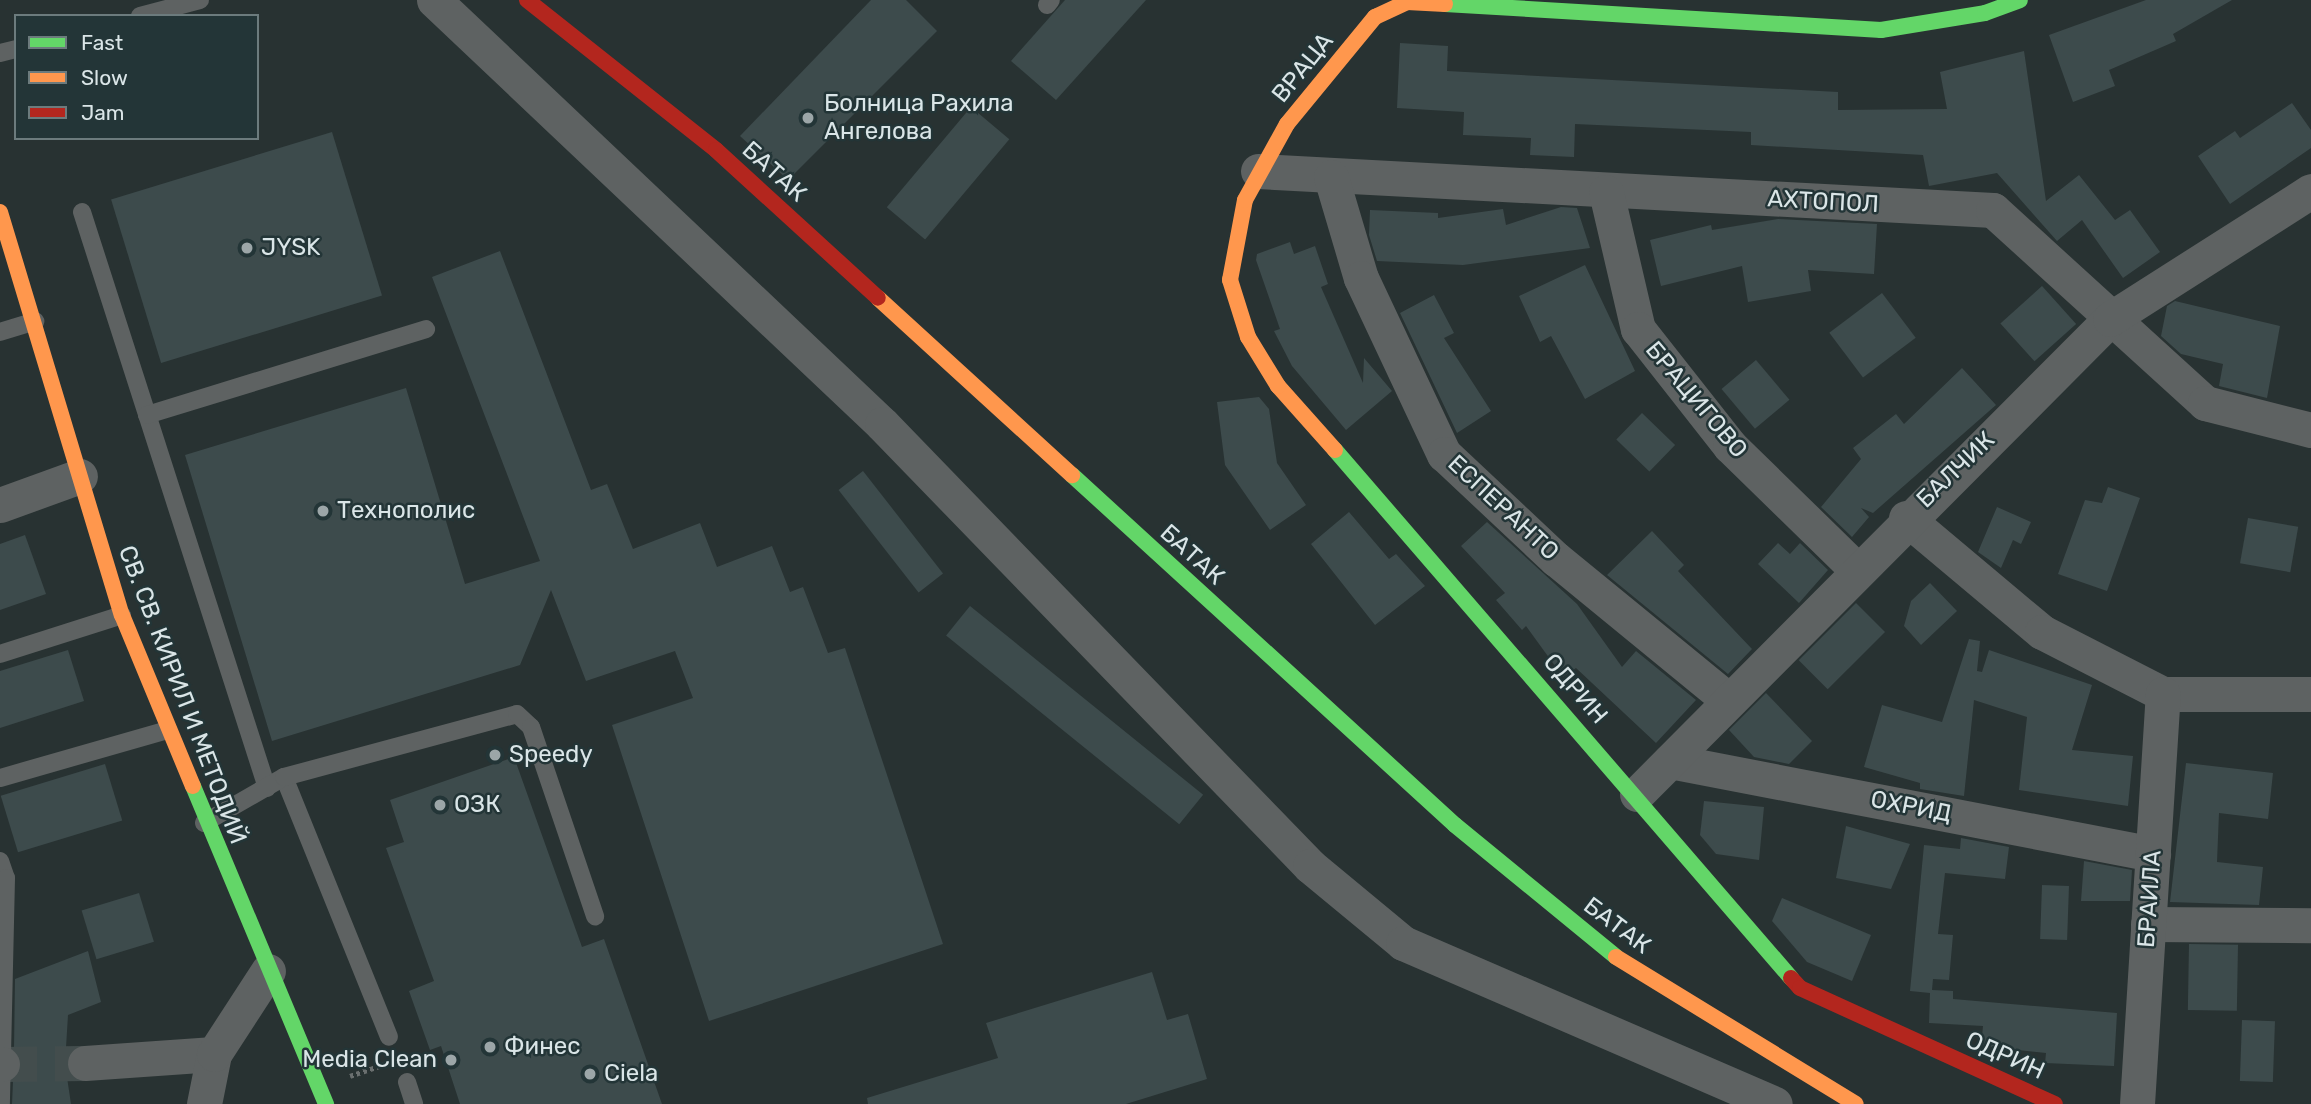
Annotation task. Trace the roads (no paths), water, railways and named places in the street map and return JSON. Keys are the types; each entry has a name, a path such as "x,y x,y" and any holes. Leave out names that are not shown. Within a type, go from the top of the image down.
{"street":[{"path":"434,0 882,424 1310,866 1402,943 1775,1104"},
{"name":"БАТАК","path":"527,0 716,150 1455,825 1615,956 1856,1104"},
{"name":"ВРАЦА","path":"1258,171 1287,124 1375,17 1407,2 1881,30 1985,13 2020,0"},
{"name":"АХТОПОЛ","path":"1258,171 1606,192 1993,210 2110,320 2205,403 2311,430"},
{"name":"ОДРИН","path":"1258,171 1245,200 1230,280 1254,347 1278,386 1637,794 1800,988 2055,1104"},
{"name":"ЕСПЕРАНТО","path":"1331,177 1360,278 1444,454 1556,559 1728,700"},
{"name":"БАЛЧИК","path":"1637,794 1906,518 2110,320 2311,191"},
{"name":"БРАЦИГОВО","path":"1606,192 1638,329 1730,446 1856,569"},
{"name":"СВ. СВ. КИРИЛ И МЕТОДИЙ","path":"0,212 122,614 204,823 323,1096"},
{"path":"0,505 79,476"},
{"path":"1906,518 2042,632 2163,694 2311,694"},
{"name":"БРАИЛА","path":"2137,1104 2163,694"},
{"name":"ОХРИД","path":"1670,761 2152,854"},
{"path":"2148,924 2311,925"},
{"path":"204,1104 214,1054 268,971"},
{"path":"85,1063 214,1054"}],"lane":[{"path":"148,14 200,0"},
{"path":"82,212 267,788"},
{"path":"0,331 35,321"},
{"path":"147,415 426,330"},
{"path":"0,654 122,614"},
{"path":"204,823 285,777 459,725 517,714 531,727 595,916"},
{"path":"0,778 167,730"},
{"path":"285,777 389,1037"},
{"path":"0,861 6,878 1,1104"},
{"path":"407,1082 414,1104"}],"tunnel":[{"path":"2,1064 85,1063"}],"place":[{"name":"Болница Рахила Ангелова","path":"808,118"},
{"name":"JYSK","path":"247,248"},
{"name":"Технополис","path":"323,511"},
{"name":"Speedy","path":"495,755"},
{"name":"ОЗК","path":"440,805"},
{"name":"Финес","path":"490,1047"},
{"name":"Media Clean","path":"451,1060"},
{"name":"Ciela","path":"590,1074"}]}
